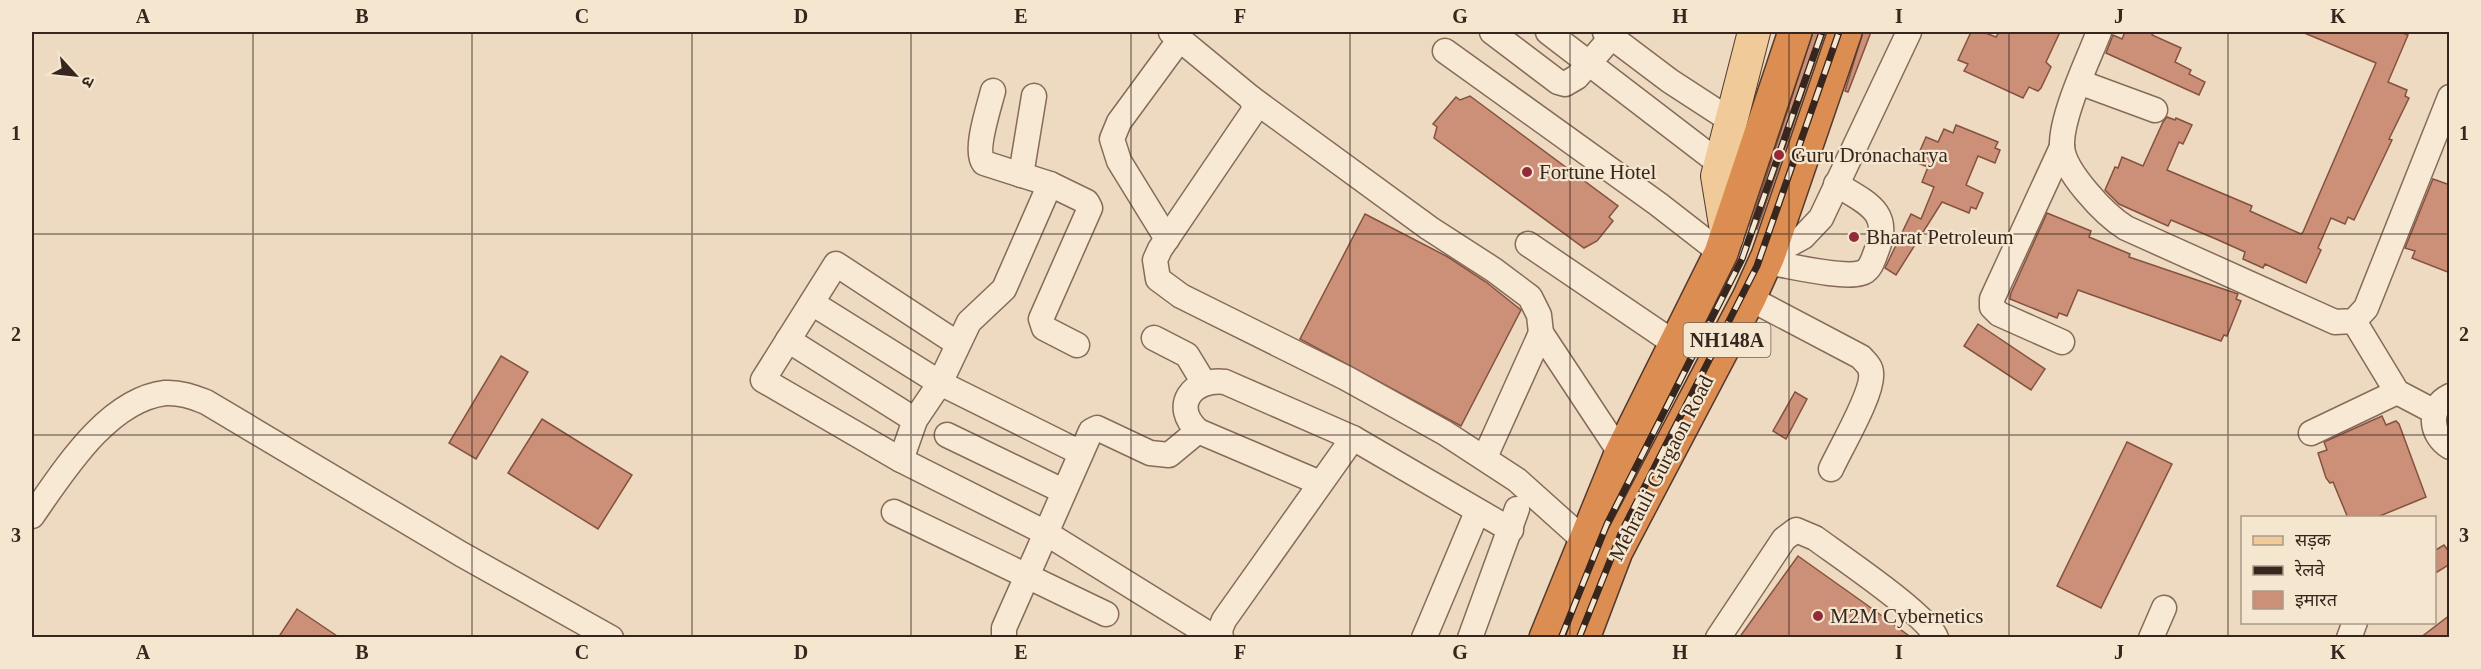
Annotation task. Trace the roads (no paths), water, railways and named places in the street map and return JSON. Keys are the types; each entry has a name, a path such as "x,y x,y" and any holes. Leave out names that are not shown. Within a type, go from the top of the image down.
{"highway":[{"name":"Mehrauli Gurgaon Road","path":"1546,638 1622,454 1724,245 1744,178 1795,32"},
{"name":"Mehrauli Gurgaon Road","path":"1583,638 1616,551 1749,298 1766,259 1845,32"}],"main road":[{"path":"1724,245 1717,176 1754,32"}],"street":[{"path":"1492,32 1558,82 1565,84 1572,82 1589,63 1610,33 1670,81 1730,120"},
{"path":"1548,32 1719,163"},
{"path":"1766,259 1803,237 1821,218 1909,32"},
{"path":"2062,342 1999,314 1992,307 1992,299 2062,147 2063,135 2079,82 2099,32"},
{"path":"1167,239 1119,161 1112,139 1119,122 1176,35 1251,98 1429,228 1494,270 1530,297 1539,315 1541,333 1622,454"},
{"path":"1445,51 1648,197 1724,245"},
{"path":"2079,82 2155,110"},
{"path":"993,91 980,147 980,158 984,163 1050,184 1087,202 1090,208 1041,319 1044,328 1077,345"},
{"path":"1021,175 1034,96"},
{"path":"2062,147 2073,171 2099,208 2126,228 2335,322 2354,321 2366,308 2440,152 2450,96"},
{"path":"1251,98 1254,104 1252,113 1155,260 1158,279 1181,296 1346,378 1485,457 1517,480 1585,541"},
{"path":"901,460 915,420 940,384 969,322 1004,289 1050,184"},
{"path":"1766,259 1839,274 1862,273 1870,267 1880,243 1883,225 1878,212 1836,184"},
{"path":"1528,244 1677,345"},
{"path":"958,344 836,264 763,380 901,460 1046,532 1215,638"},
{"path":"1749,298 1861,357 1872,372 1869,390 1831,469"},
{"path":"812,303 940,384 1081,453"},
{"path":"2354,321 2397,392"},
{"path":"1485,457 1541,333"},
{"path":"1154,338 1187,354 1204,383"},
{"path":"788,340 915,420"},
{"path":"1320,483 1198,431 1187,416 1186,405 1194,389 1204,383 1225,382 1353,438 1477,512 1514,519 1470,638"},
{"path":"2311,433 2397,392 2442,404 2435,432 2440,440 2450,447"},
{"path":"32,516 95,433 128,407 166,393 186,395 206,402 461,554 611,638"},
{"path":"1004,638 1004,628 1091,431 1097,428 1150,453 1169,455 1198,431"},
{"path":"947,435 1063,491"},
{"path":"1221,638 1220,630 1224,620 1353,438"},
{"path":"894,512 1106,614"},
{"path":"1424,638 1477,512"},
{"path":"1718,638 1784,539 1796,530 1815,538 1913,612 1927,623 1936,638"},
{"path":"2151,638 2164,608"}],"railway":[{"path":"1561,638 1607,524 1742,259 1822,32"},
{"path":"1579,638 1622,531 1757,266 1839,32"}],"place":[{"name":"Guru Dronacharya","path":"1779,155"},
{"name":"Fortune Hotel","path":"1527,172"},
{"name":"Bharat Petroleum","path":"1854,237"},
{"name":"M2M Cybernetics","path":"1818,616"}]}
